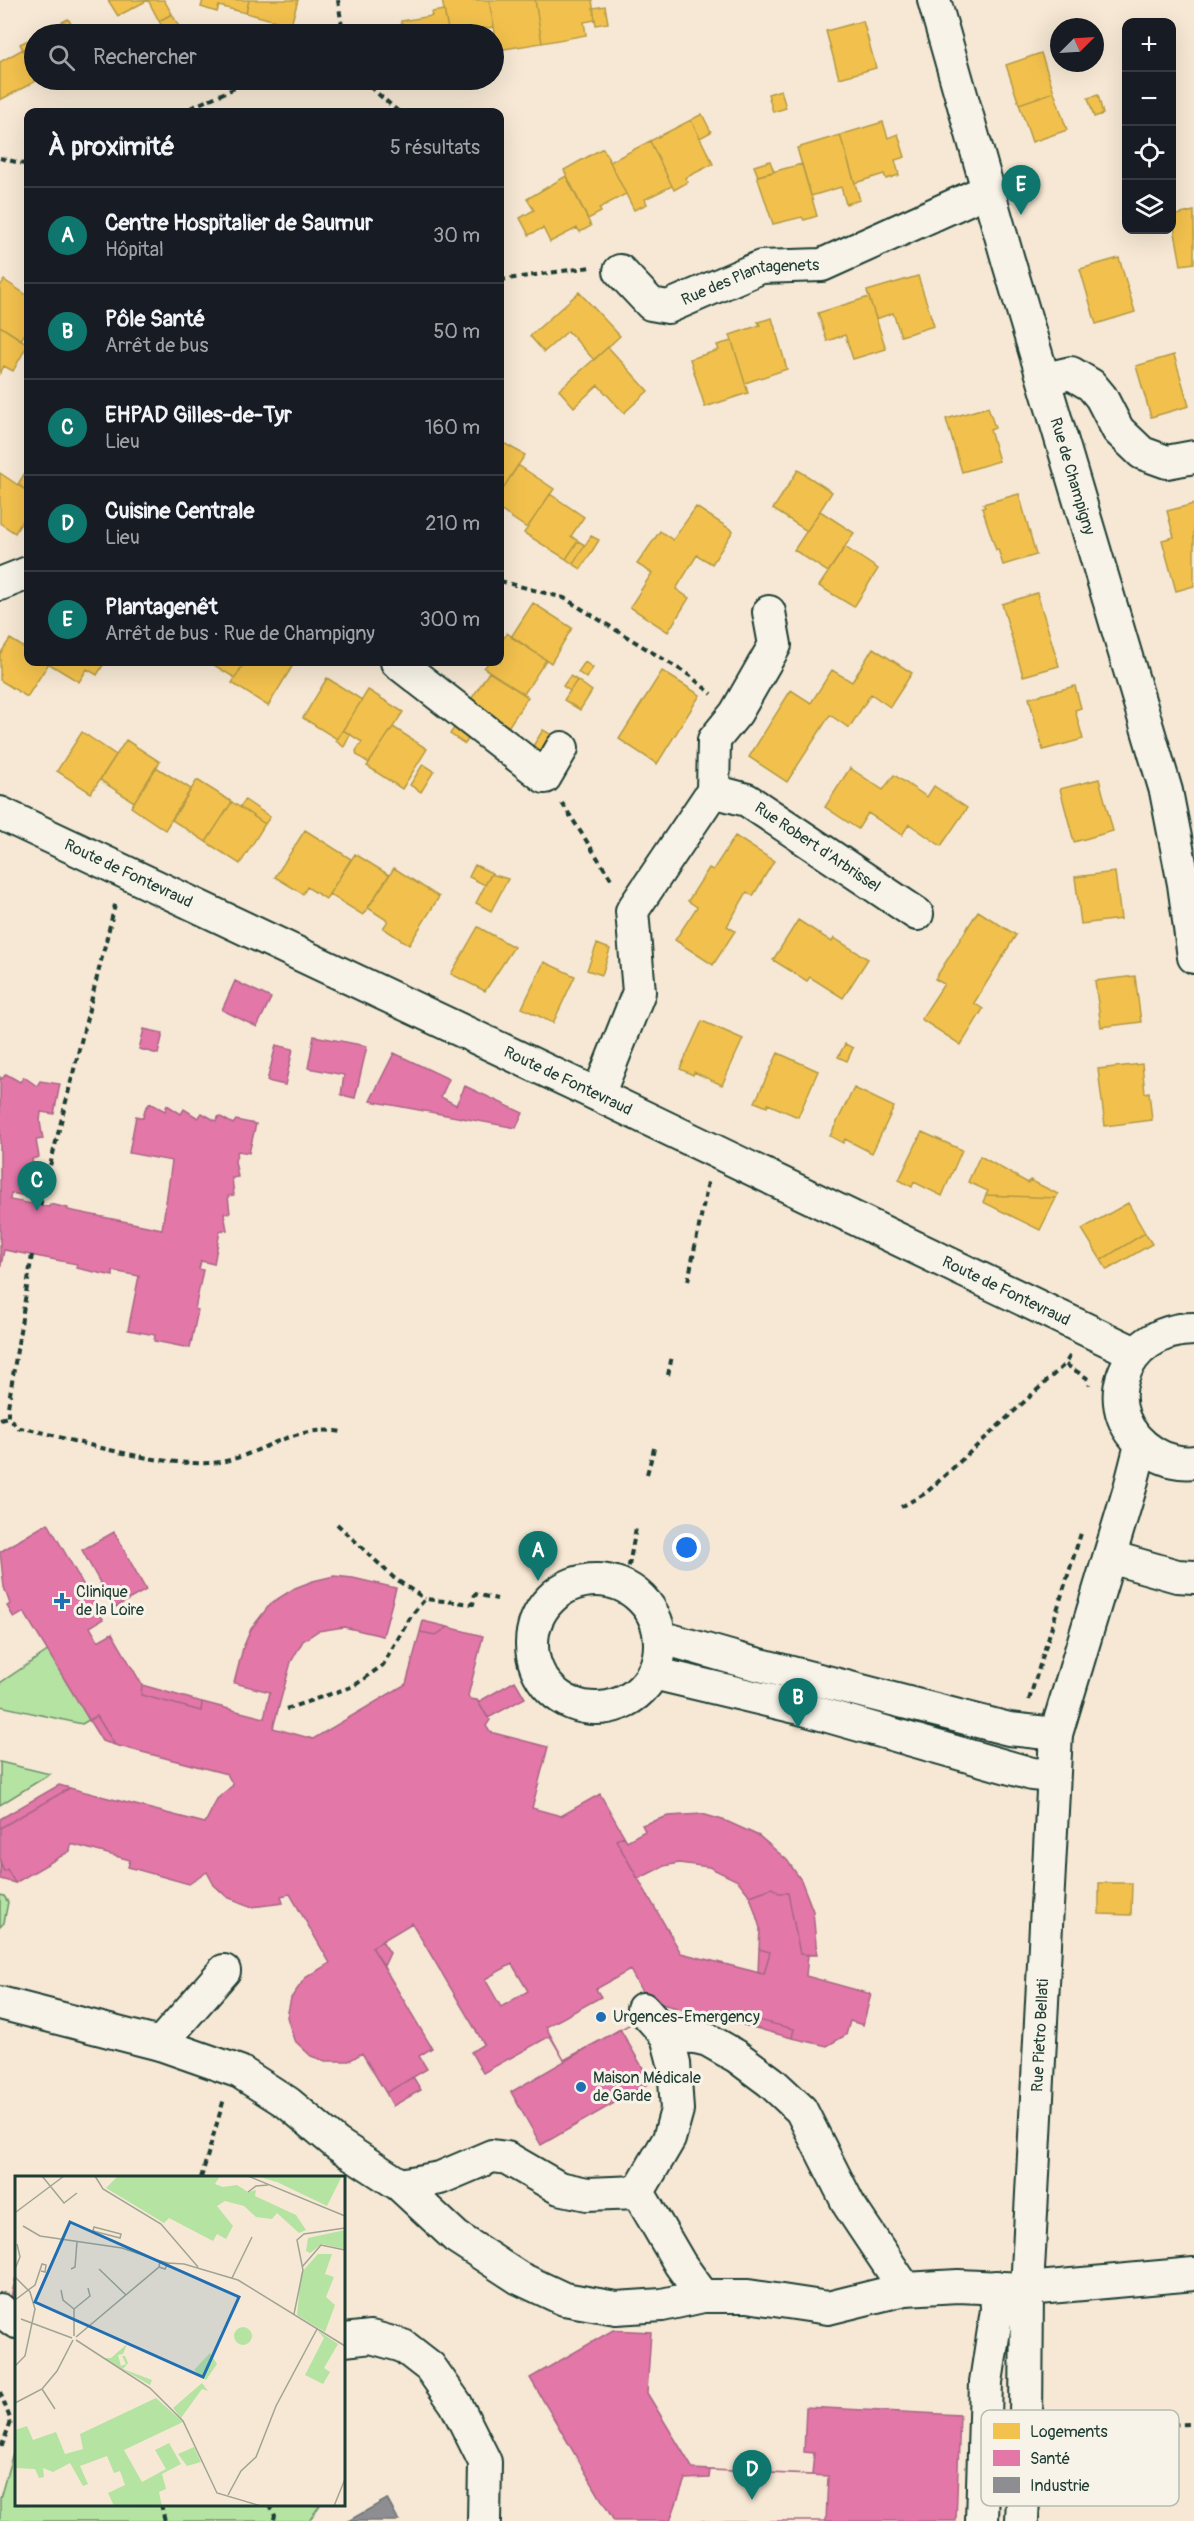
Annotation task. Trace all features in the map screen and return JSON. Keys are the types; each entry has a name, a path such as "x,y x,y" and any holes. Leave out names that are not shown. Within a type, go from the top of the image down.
{"street":[{"name":"Rue de Champigny","path":"934,0 1166,791 1184,884 1194,957"},
{"name":"Rue des Plantagenets","path":"620,271 651,304 668,307 761,267 822,265 988,190"},
{"path":"1045,379 1071,373 1091,385 1101,397 1118,430 1142,453 1167,462 1194,456"},
{"path":"0,584 24,575"},
{"path":"598,1095 639,992 632,911 713,791 714,740 736,713 775,645 769,612"},
{"path":"402,666 545,777 562,748"},
{"name":"Rue Robert d'Arbrissel","path":"713,791 747,800 917,914"},
{"name":"Route de Fontevraud","path":"0,813 123,873 598,1095 1135,1353"},
{"path":"1194,1329 1171,1330 1151,1339 1135,1353 1125,1371 1120,1390 1121,1410 1128,1429 1140,1445 1162,1458 1186,1463 1194,1462"},
{"name":"Rue Pietro Bellati","path":"1026,2410 1027,2289 1052,1776 1056,1734 1110,1557 1140,1445"},
{"path":"1110,1557 1178,1576 1194,1577"},
{"path":"598,1579 626,1587 639,1596 654,1615 660,1637 653,1673 640,1691 621,1703 599,1708 577,1705 557,1695 543,1680 533,1660 531,1641 537,1619 545,1604 562,1589 582,1581 598,1579"},
{"path":"660,1637 1009,1730 1056,1734"},
{"path":"653,1673 800,1708 1032,1774 1052,1776"},
{"path":"160,2044 224,1971"},
{"path":"0,2003 160,2044 240,2072 288,2103 337,2144 400,2185 456,2237 519,2278 564,2299 616,2308 662,2305 703,2296 748,2296 828,2308 905,2289 958,2286 1027,2289 1194,2274"},
{"path":"638,2192 669,2139 677,2110 674,2063 667,2036 643,2009"},
{"path":"667,2036 708,2040 736,2056 771,2082 801,2110 849,2205 905,2289"},
{"path":"400,2185 440,2178 492,2156 507,2158 559,2188 587,2194 638,2192"},
{"path":"638,2192 680,2264 703,2296"},
{"path":"985,2410 986,2382 997,2310 996,2287"},
{"path":"0,2310 15,2321"},
{"path":"345,2340 371,2337 402,2346 430,2367 456,2404 485,2462 484,2521"},
{"path":"982,2506 982,2521"},
{"name":"Rue Pietro Bellati","path":"1022,2521 1023,2506"}],"path":[{"path":"338,0 342,24"},
{"path":"189,108 230,90"},
{"path":"374,90 394,108"},
{"path":"0,158 24,164"},
{"path":"504,279 592,267 620,271"},
{"path":"504,582 564,598 689,675 736,713"},
{"path":"545,777 632,911"},
{"path":"40,1206 123,873"},
{"path":"688,1281 705,1195"},
{"path":"8,1417 32,1255"},
{"path":"901,1507 926,1494 1065,1364 1071,1352"},
{"path":"668,1375 672,1356"},
{"path":"1065,1364 1087,1378 1090,1389"},
{"path":"0,1419 8,1417"},
{"path":"8,1417 19,1428 73,1441 171,1461 211,1464 236,1458 287,1436 322,1429 342,1432"},
{"path":"647,1474 655,1445"},
{"path":"337,1524 394,1578 424,1599 473,1604 475,1594 497,1599"},
{"path":"1028,1701 1084,1525"},
{"path":"626,1587 636,1528"},
{"path":"286,1709 354,1686 383,1665 411,1616 424,1599"},
{"path":"202,2176 226,2092 240,2072"},
{"path":"0,2392 11,2421 0,2451"},
{"path":"1179,2424 1194,2424"},
{"path":"161,2506 165,2521"},
{"path":"270,2506 274,2516 273,2521"}],"green space":[{"path":"49,1650 89,1720 82,1724 0,1706 0,1683"},
{"path":"0,1762 50,1774 0,1805"},
{"path":"0,1895 4,1896 8,1902 4,1923 0,1927"},
{"path":"15,2446 15,2506 319,2506 309,2521 0,2521 0,2498"}],"building: Logements":[{"path":"108,0 148,0 118,16"},
{"path":"148,0 164,0 172,14 159,21"},
{"path":"203,0 249,0 246,13 219,6 217,12 201,7"},
{"path":"249,0 298,0 291,24 246,13"},
{"path":"442,0 489,0 493,24 447,24"},
{"path":"489,0 535,0 542,43 504,49 504,24 493,24"},
{"path":"535,0 592,0 595,20 584,22 586,35 542,43"},
{"path":"605,6 608,23 596,25 593,8"},
{"path":"444,10 447,24 402,24 401,21 432,16 431,12"},
{"path":"172,14 178,24 161,24 159,21"},
{"path":"68,19 71,24 58,24"},
{"path":"863,21 876,68 839,78 826,31"},
{"path":"23,49 24,51 24,87 0,100 0,62"},
{"path":"1041,53 1054,92 1019,104 1006,65"},
{"path":"781,90 786,108 773,112 768,94"},
{"path":"1054,92 1067,130 1032,142 1019,104"},
{"path":"1098,95 1103,114 1094,117 1088,98"},
{"path":"702,114 711,132 700,138 691,120"},
{"path":"691,120 713,164 685,178 688,182 674,190 650,141"},
{"path":"883,122 888,138 898,134 905,157 895,160 899,175 886,179 884,174 855,183 840,135"},
{"path":"840,135 860,200 846,204 841,187 811,196 797,148"},
{"path":"650,141 672,186 645,199 647,204 634,210 610,162"},
{"path":"603,148 626,194 599,208 601,212 588,219 564,170"},
{"path":"770,161 774,172 758,176 754,166"},
{"path":"802,164 817,216 773,224 757,176"},
{"path":"566,176 591,226 580,232 577,228 550,242 543,228 529,235 520,218 534,210 527,199"},
{"path":"1194,211 1194,263 1181,265 1175,234 1176,215"},
{"path":"1119,258 1135,312 1096,324 1080,269"},
{"path":"918,276 934,326 901,336 893,313 876,319 867,291"},
{"path":"4,280 24,293 24,335 21,340 0,326 0,287"},
{"path":"579,292 620,336 594,360 568,331 544,352 530,336"},
{"path":"869,297 886,349 853,359 845,335 827,341 818,313"},
{"path":"772,318 787,369 745,383 730,335 760,325 758,322"},
{"path":"0,326 24,341 24,351 13,371 4,366 0,373"},
{"path":"732,341 748,393 705,407 690,359 719,350 717,345"},
{"path":"608,347 648,391 624,413 598,385 574,407 559,390"},
{"path":"1174,355 1189,406 1151,417 1136,366"},
{"path":"988,407 995,428 990,430 999,461 962,472 946,419"},
{"path":"504,443 525,455 504,487"},
{"path":"518,465 554,489 527,528 504,513 504,487"},
{"path":"798,470 832,492 807,531 773,509"},
{"path":"0,473 24,489 24,518 15,533 0,523"},
{"path":"24,474 24,489 18,484"},
{"path":"550,494 584,517 571,536 578,541 566,559 524,533"},
{"path":"1019,494 1036,555 1003,565 982,508 985,507 983,504"},
{"path":"1194,504 1194,586 1176,591 1162,540 1174,537 1167,511"},
{"path":"696,507 733,531 712,564 697,555 676,589 689,598 668,632 630,607 652,573 637,564 660,531 673,540"},
{"path":"820,511 854,533 828,572 794,550"},
{"path":"591,536 599,540 581,569 573,564"},
{"path":"578,541 585,545 573,564 566,559"},
{"path":"845,547 878,569 854,607 819,586"},
{"path":"1037,593 1059,666 1023,676 1002,604"},
{"path":"533,603 572,628 551,663 511,637"},
{"path":"507,633 546,660 524,694 484,668 486,666 504,666 504,638"},
{"path":"10,639 24,648 24,666 47,666 27,697 0,680 0,654"},
{"path":"873,648 912,673 890,707 871,694 849,728 830,715 787,782 749,757 791,690 811,703 832,670 852,682"},
{"path":"585,662 593,668 586,678 578,672"},
{"path":"53,666 103,666 97,675 87,669 79,682"},
{"path":"216,666 242,666 235,678"},
{"path":"243,666 292,666 268,706 232,683"},
{"path":"662,671 700,695 657,764 619,739"},
{"path":"489,672 528,697 505,732 466,707"},
{"path":"570,676 577,680 570,691 563,686"},
{"path":"327,678 362,700 337,739 303,718"},
{"path":"577,680 592,691 580,710 564,700"},
{"path":"1075,686 1081,708 1075,710 1083,739 1043,750 1029,698"},
{"path":"368,690 403,712 369,763 357,755 356,751 362,742 343,730"},
{"path":"460,719 475,729 465,744 450,734"},
{"path":"393,727 427,749 402,789 367,766"},
{"path":"343,730 350,735 344,747 336,741"},
{"path":"543,730 554,736 541,756 531,749"},
{"path":"82,732 116,755 91,793 57,771"},
{"path":"126,740 160,762 134,802 100,780"},
{"path":"423,764 434,771 421,792 410,785"},
{"path":"156,767 191,789 165,830 131,807"},
{"path":"850,768 883,790 894,775 927,797 934,786 967,808 941,846 909,824 902,835 868,813 858,829 825,807"},
{"path":"1099,779 1113,831 1074,842 1060,789"},
{"path":"197,780 232,802 206,842 172,820"},
{"path":"245,800 270,817 265,824 240,807"},
{"path":"232,802 265,824 240,864 206,842"},
{"path":"305,830 351,859 326,899 307,887 303,894 275,877"},
{"path":"735,836 774,861 753,896 747,892 727,926 735,931 713,965 675,940 697,907 688,901 709,868 713,870"},
{"path":"355,854 389,875 363,915 329,894"},
{"path":"475,865 492,873 485,885 469,877"},
{"path":"394,868 439,897 409,945 383,928 388,921 368,908"},
{"path":"1115,872 1121,919 1081,924 1075,877"},
{"path":"491,874 508,879 491,911 476,903"},
{"path":"978,911 1016,935 974,1003 983,1009 961,1045 921,1019 944,984 935,979"},
{"path":"798,920 832,942 834,938 868,959 843,998 810,977 807,981 773,960"},
{"path":"478,927 514,947 485,991 451,974"},
{"path":"597,944 610,949 602,975 587,970"},
{"path":"544,962 575,976 553,1023 522,1008"},
{"path":"1135,976 1141,1022 1101,1027 1095,981"},
{"path":"702,1021 743,1039 722,1085 694,1072 693,1075 680,1069"},
{"path":"845,1044 853,1048 847,1061 838,1057"},
{"path":"778,1053 818,1071 798,1117 768,1104 767,1107 755,1102"},
{"path":"1142,1064 1145,1093 1149,1092 1152,1120 1105,1126 1098,1069"},
{"path":"854,1088 894,1107 872,1153 845,1139 843,1143 830,1136"},
{"path":"922,1132 962,1150 942,1196 914,1182 912,1187 899,1180"},
{"path":"980,1156 1028,1183 1030,1180 1058,1194 1056,1198 986,1195 988,1191 968,1182"},
{"path":"986,1195 1056,1198 1040,1230 983,1202"},
{"path":"1128,1203 1145,1233 1101,1260 1082,1229"},
{"path":"1145,1233 1152,1244 1107,1270 1101,1260"},
{"path":"1099,1883 1132,1883 1131,1915 1099,1914"}],"building: Santé":[{"path":"235,981 271,998 257,1027 222,1010"},
{"path":"144,1029 163,1033 158,1054 139,1049"},
{"path":"314,1036 367,1046 355,1098 341,1095 344,1075 308,1068"},
{"path":"276,1045 293,1049 285,1085 267,1081"},
{"path":"394,1053 449,1079 441,1097 456,1105 465,1086 523,1113 516,1128 370,1101"},
{"path":"6,1074 20,1082 24,1077 37,1086 40,1081 60,1084 54,1114 41,1112 43,1139 36,1140 39,1157 32,1159 35,1175 28,1176 26,1196 11,1193 10,1200 49,1207 50,1204 68,1208 68,1210 162,1229 172,1161 129,1153 136,1116 143,1118 145,1109 150,1103 165,1111 167,1105 181,1114 184,1109 198,1118 202,1113 216,1121 219,1116 233,1124 236,1120 256,1124 249,1153 238,1151 235,1161 238,1177 232,1178 234,1195 228,1196 230,1213 224,1213 227,1230 220,1231 214,1264 201,1261 199,1269 203,1270 195,1309 198,1310 190,1348 154,1341 155,1335 128,1330 139,1276 113,1271 113,1276 76,1268 77,1264 4,1250 0,1270 0,1077 2,1079"},
{"path":"48,1523 103,1619 90,1627 98,1641 112,1633 142,1685 141,1695 201,1711 202,1702 264,1718 270,1692 234,1683 243,1648 251,1629 271,1603 295,1588 334,1576 396,1588 383,1636 344,1627 318,1631 303,1641 291,1662 273,1728 313,1739 406,1684 420,1632 436,1635 448,1627 483,1636 468,1696 470,1699 477,1700 490,1720 486,1726 490,1732 548,1747 532,1808 561,1816 600,1794 624,1836 616,1840 681,1953 764,1974 770,1952 759,1949 760,1928 750,1896 772,1888 779,1893 788,1893 800,1954 808,1955 806,1976 871,1994 863,2025 850,2021 846,2035 827,2046 792,2038 794,2029 750,2018 748,2026 646,2000 638,2020 564,2060 550,2036 483,2073 471,2052 484,2044 412,1923 372,1947 432,2048 419,2056 427,2069 386,2093 362,2053 349,2061 325,2061 311,2056 294,2040 287,2017 291,1998 305,1978 330,1963 290,1894 281,1896 283,1903 252,1907 227,1897 214,1885 207,1872 189,1884 128,1867 130,1860 71,1844 70,1851 15,1883 7,1869 4,1871 0,1864 0,1828 70,1788 205,1823 217,1799 233,1785 227,1774 115,1745 97,1716 89,1720 24,1612 14,1618 7,1606 10,1604 4,1587 0,1552","holes":["512,1964 528,1991 501,2007 485,1979"]},
{"path":"114,1532 146,1590 114,1608 82,1550"},
{"path":"423,1621 448,1627 436,1635 420,1632"},
{"path":"515,1681 525,1698 488,1718 478,1702"},
{"path":"142,1685 202,1702 201,1711 141,1695"},
{"path":"97,1716 115,1745 102,1741 89,1720"},
{"path":"59,1785 70,1788 0,1828 0,1819"},
{"path":"702,1814 726,1821 759,1836 787,1860 801,1880 813,1911 817,1955 800,1954 788,1893 779,1893 772,1888 750,1896 738,1881 709,1867 679,1863 664,1866 638,1879 616,1840 624,1836 627,1841 645,1831 642,1825 668,1816"},
{"path":"0,1861 4,1871 7,1869 15,1883 0,1879"},
{"path":"382,1941 390,1953 384,1966 372,1947"},
{"path":"759,1949 770,1952 764,1974 758,1973"},
{"name":"Urgences-Emergency","path":"630,1970 646,1999 638,2020 564,2060 546,2027 601,1997 596,1989"},
{"path":"750,2018 794,2029 792,2038 748,2026"},
{"name":"Maison Médicale de Garde","path":"620,2029 651,2082 541,2145 511,2092"},
{"path":"413,2077 421,2090 393,2106 386,2093"},
{"path":"15,2281 15,2298 11,2297"},
{"path":"613,2330 651,2332 647,2393 693,2469 812,2475 814,2453 804,2452 806,2407 960,2415 956,2521 614,2521 530,2378"},
{"path":"710,2470 828,2476 826,2521 670,2521 685,2479 709,2478"}],"building: Industrie":[{"path":"387,2499 399,2521 348,2521"}],"place":[{"name":"Plantagenêt","path":"1021,215"},
{"name":"EHPAD Gilles-de-Tyr","path":"37,1211"},
{"name":"Centre Hospitalier de Saumur","path":"538,1581"},
{"name":"Clinique de la Loire","path":"62,1601"},
{"name":"Pôle Santé","path":"798,1728"},
{"name":"Urgences-Emergency","path":"601,2017"},
{"name":"Maison Médicale de Garde","path":"581,2087"},
{"name":"Cuisine Centrale","path":"752,2500"}]}
